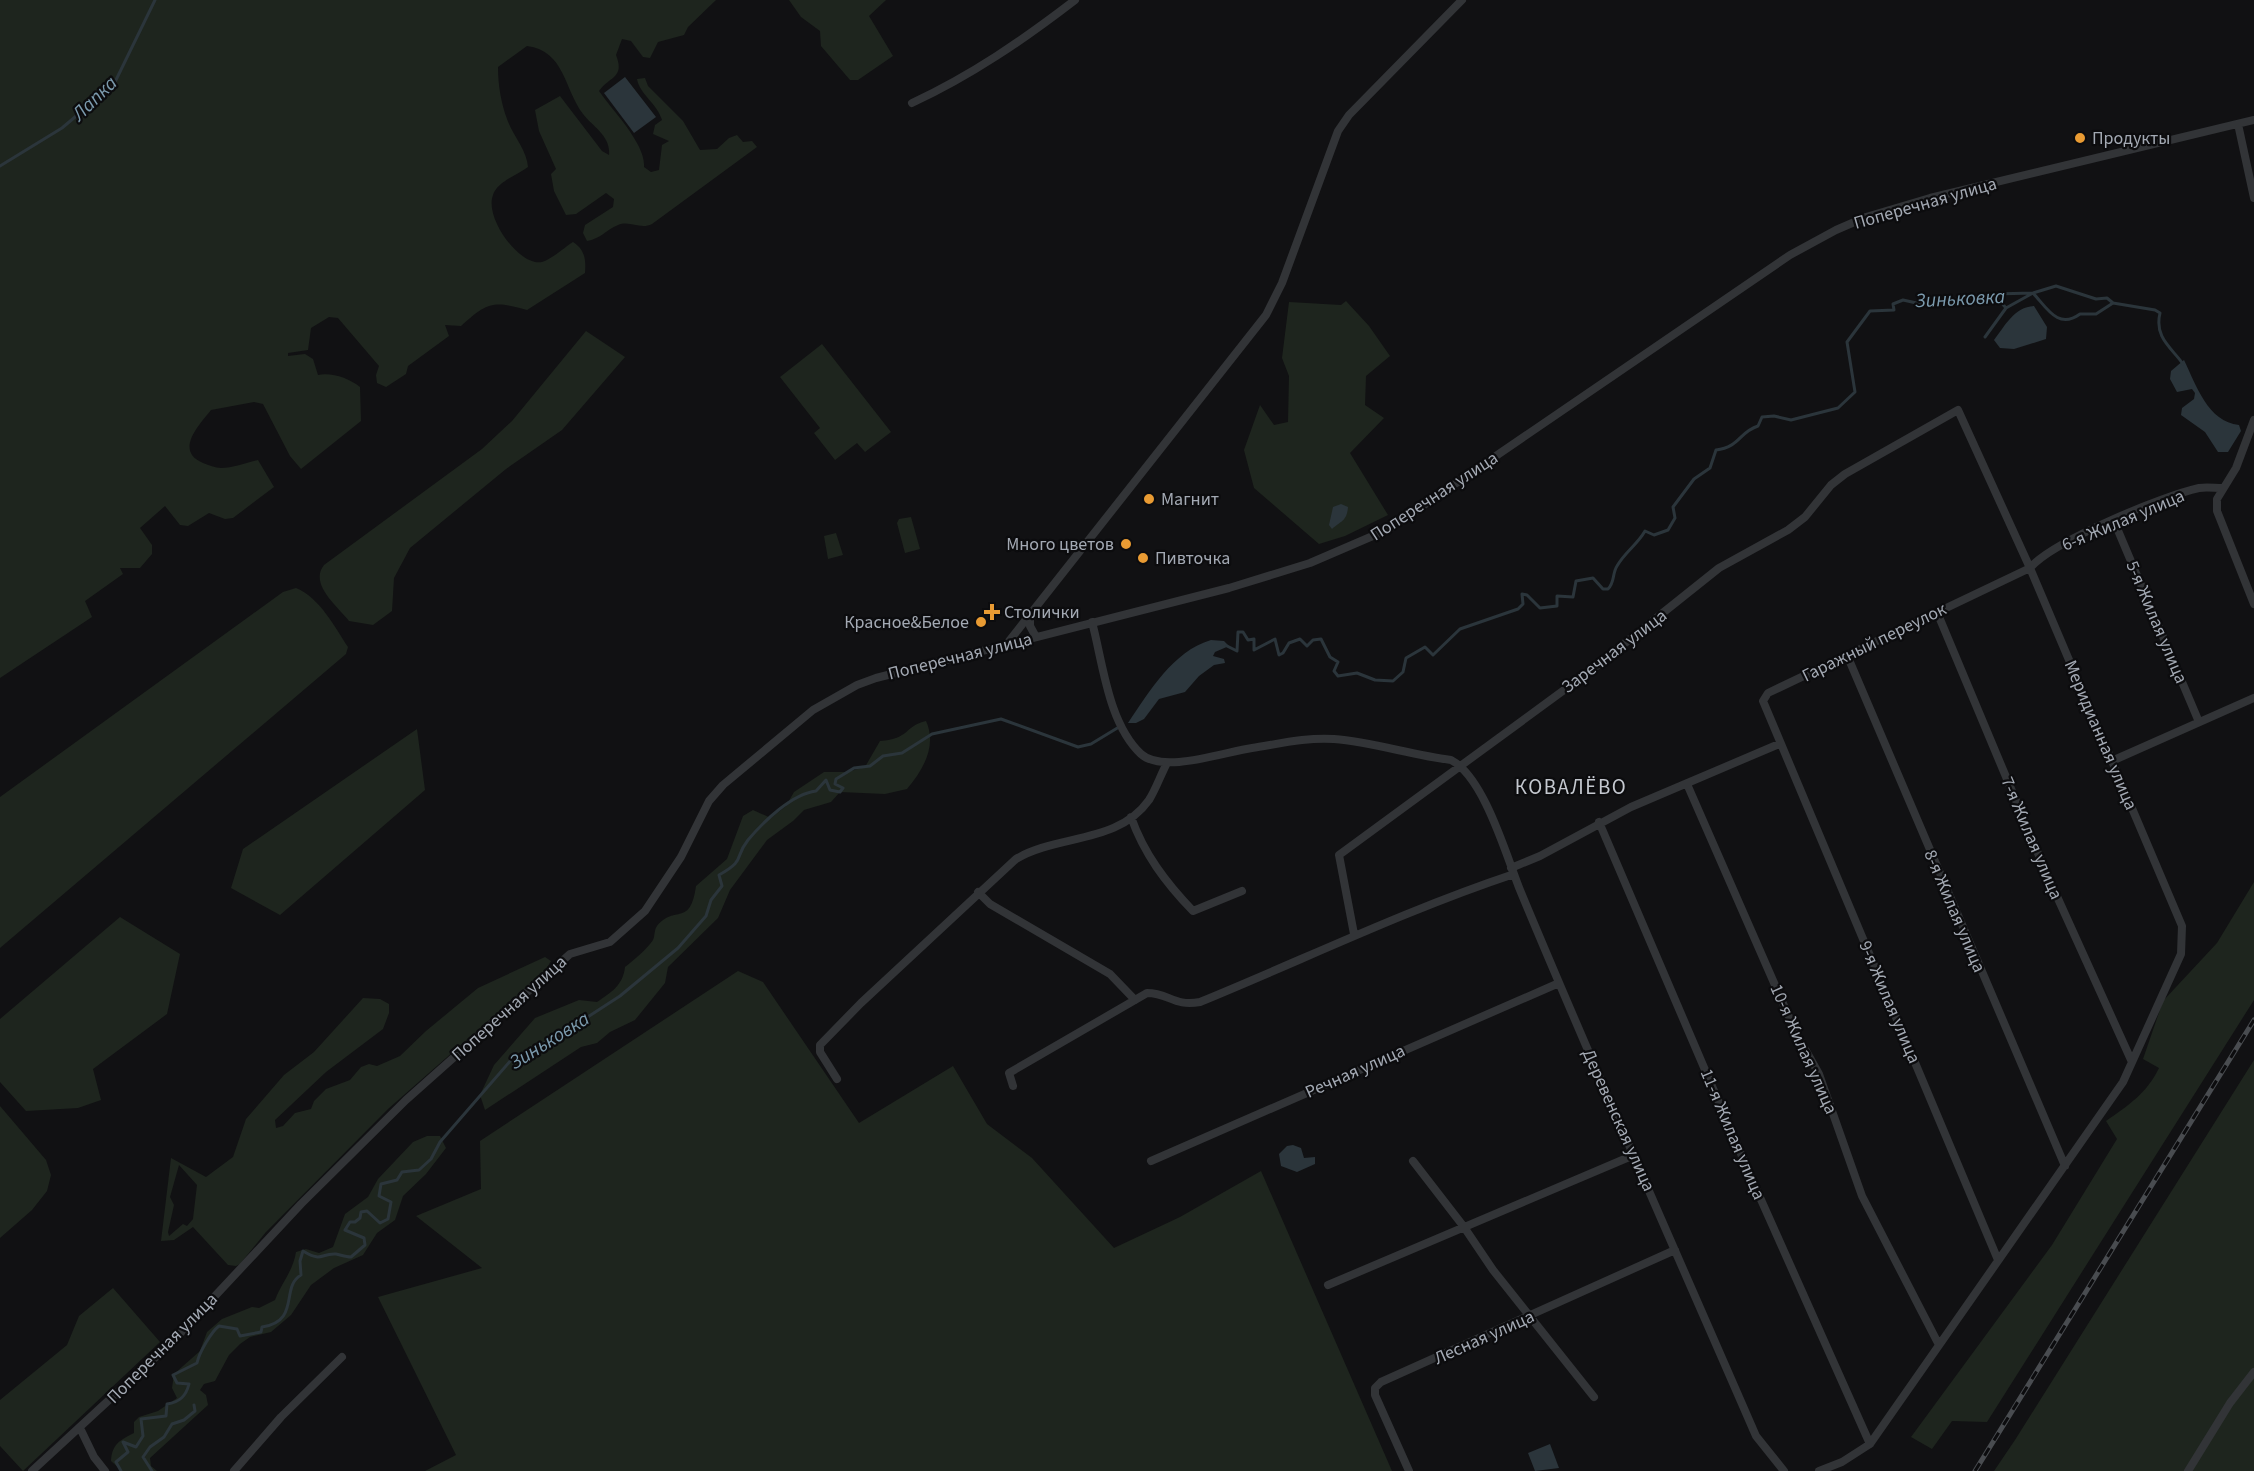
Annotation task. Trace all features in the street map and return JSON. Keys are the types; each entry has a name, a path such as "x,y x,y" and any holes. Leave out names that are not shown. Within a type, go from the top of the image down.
{"street":[{"path":"912,103 959,81 1003,54 1075,0"},
{"path":"1005,645 1266,315 1282,283 1338,131 1349,115 1462,0"},
{"name":"Поперечная улица","path":"32,1471 172,1342 301,1204 406,1100 570,954 610,942 645,911 681,857 709,801 791,726 827,701 857,685 1271,576 1338,552 1389,529 1790,255 1866,217 1930,198 2254,120"},
{"path":"2238,124 2254,198"},
{"name":"Меридианная улица","path":"1870,1444 2123,1082 2181,954 2182,926 2114,760 2031,568 1958,410"},
{"name":"Заречная улица","path":"1354,934 1339,855 1590,671 1719,568 1788,530 1805,517 1831,485 1845,474 1958,410"},
{"path":"2254,420 2236,468 2217,499 2217,511 2254,604"},
{"name":"6-я Жилая улица","path":"2031,568 2044,554 2168,497 2202,487 2222,488"},
{"name":"5-я Жилая улица","path":"2114,521 2199,722"},
{"name":"Гаражный переулок","path":"1779,744 1764,707 1763,701 1768,693 2031,568"},
{"name":"7-я Жилая улица","path":"1937,612 2044,870 2132,1062"},
{"path":"1030,614 1030,626 1036,637"},
{"path":"1092,622 1120,723 1142,754 1152,761 1167,763 1250,748 1331,739 1451,760 1461,765"},
{"name":"8-я Жилая улица","path":"1847,655 2065,1166"},
{"path":"2114,760 2254,698"},
{"path":"1012,1086 1009,1072 1147,993 1159,993 1175,1003 1200,1002 1292,964 1354,934 1512,871 1599,822 1779,744"},
{"name":"9-я Жилая улица","path":"1779,744 1998,1260"},
{"path":"837,1079 820,1052 820,1046 861,1003 1016,859 1032,849 1095,835 1131,817 1150,799 1167,763"},
{"name":"Деревенская улица","path":"1461,765 1475,783 1559,983 1756,1436 1784,1471"},
{"name":"10-я Жилая улица","path":"1687,784 1796,1033 1819,1074 1862,1196 1939,1345"},
{"path":"1131,817 1150,860 1170,887 1193,911 1242,891"},
{"name":"11-я Жилая улица","path":"1599,822 1750,1175 1870,1444"},
{"path":"978,892 990,904 1110,974 1135,999"},
{"name":"Речная улица","path":"1151,1161 1559,983"},
{"path":"1328,1285 1634,1155"},
{"path":"1413,1161 1464,1227 1492,1270 1594,1397"},
{"name":"Лесная улица","path":"1409,1471 1375,1395 1375,1388 1381,1382 1676,1250"},
{"path":"234,1471 281,1417 342,1357"},
{"path":"2188,1471 2230,1403 2254,1372"},
{"path":"80,1428 94,1457 105,1471"},
{"path":"1819,1471 1842,1462 1870,1444"}],"shaded area":[{"path":"0,0 716,0 688,27 684,35 658,42 650,58 643,57 631,41 622,39 616,55 619,68 617,73 599,91 634,138 640,148 644,167 651,172 659,170 662,145 669,141 653,134 655,125 662,120 660,114 641,90 637,79 645,78 648,86 683,121 700,150 717,149 729,138 737,135 743,142 752,141 757,147 652,224 643,226 622,224 587,241 583,233 585,225 613,207 614,199 606,193 576,214 566,215 554,191 551,174 556,169 539,131 535,110 560,96 602,151 609,155 609,148 604,137 583,114 556,63 540,49 527,46 498,67 500,94 505,113 525,155 528,167 495,190 492,205 494,216 499,228 514,249 533,262 542,262 554,256 573,242 584,255 585,273 527,310 506,305 491,306 477,312 461,326 445,325 449,336 408,366 406,374 386,387 377,383 376,375 379,366 338,318 329,317 311,328 308,350 288,353 288,356 305,354 313,359 318,375 340,376 360,387 361,421 301,469 290,456 263,404 254,402 211,410 192,438 190,452 203,463 221,468 258,460 274,487 233,518 225,519 209,513 188,526 180,525 165,506 140,528 152,545 152,554 140,568 120,568 123,574 85,601 92,617 0,678"},
{"path":"789,0 886,0 869,16 893,56 858,80 850,80 821,46 820,31 801,17"},
{"path":"625,77 656,117 634,133 604,93"},
{"path":"1346,301 1369,326 1390,356 1366,376 1365,405 1384,418 1350,453 1388,515 1345,536 1319,544 1254,488 1244,450 1260,405 1274,425 1288,422 1289,376 1282,358 1289,302 1341,305"},
{"path":"2034,306 2047,327 2046,339 2014,349 2000,348 1994,340 2006,323 2021,310"},
{"path":"586,331 625,357 562,430 506,469 410,548 394,578 392,611 373,625 349,621 322,587 320,572 324,565 482,449 512,421"},
{"path":"822,344 891,432 865,452 857,443 835,460 814,433 820,428 780,377"},
{"path":"2184,360 2204,401 2211,410 2228,422 2239,425 2241,431 2228,452 2218,452 2205,432 2181,415 2182,408 2194,399 2195,393 2192,389 2177,392 2170,379 2171,371"},
{"path":"1341,504 1348,507 1346,515 1332,529 1329,525 1333,507"},
{"path":"911,517 920,549 905,553 897,523 899,519"},
{"path":"836,533 843,555 828,559 824,536"},
{"path":"296,588 312,598 326,613 348,647 346,654 0,948 0,797 283,592"},
{"path":"1211,640 1224,641 1229,646 1215,652 1213,656 1224,659 1225,663 1214,665 1199,676 1185,692 1159,699 1144,719 1136,723 1128,723 1153,686 1174,663 1197,645"},
{"path":"926,721 930,739 927,756 919,773 907,789 885,794 840,792 831,802 804,810 767,840 730,890 718,918 668,967 665,983 635,1020 610,1032 597,1043 581,1047 485,1110 480,1095 494,1065 535,1018 579,1000 597,1002 616,988 622,979 625,967 653,940 657,926 670,916 686,911 690,907 696,886 727,859 743,816 753,810 771,818 786,806 794,792 824,772 847,772 865,767 880,741 897,738 919,723"},
{"path":"417,729 425,790 280,915 231,888 243,849"},
{"path":"2254,882 2254,1000 1987,1422 1952,1421 1932,1449 1911,1437 2052,1245 2117,1139 2106,1121 2143,1092 2159,1068 2143,1059 2163,1001 2217,943"},
{"path":"120,917 180,954 167,1014 93,1069 101,1100 78,1108 26,1111 0,1082 0,1019"},
{"path":"545,957 551,961 545,971 388,1109 266,1232 240,1264 228,1265 193,1227 174,1240 161,1241 171,1158 206,1177 233,1157 246,1119 284,1075 314,1052 363,998 380,999 389,1004 389,1013 383,1029 326,1072 275,1120 276,1128 283,1126 295,1113 311,1109 314,1101 326,1089 350,1080 361,1067 369,1064 377,1066 400,1056 478,988","holes":["179,1165 197,1185 193,1219 187,1226 183,1224 169,1236 174,1205 170,1197"]},
{"path":"738,971 763,982 859,1123 953,1066 987,1124 1032,1158 1114,1248 1180,1217 1261,1171 1392,1471 425,1471 456,1455 378,1297 482,1268 416,1216 481,1189 480,1141"},
{"path":"2254,1060 2254,1471 1994,1471 2015,1440"},
{"path":"0,1106 46,1160 51,1175 47,1191 32,1210 0,1238"},
{"path":"427,1136 440,1136 446,1148 426,1174 403,1196 395,1220 377,1233 363,1255 334,1268 311,1285 291,1315 271,1332 250,1337 229,1355 215,1381 204,1384 200,1390 206,1395 208,1405 150,1458 151,1466 157,1471 122,1471 111,1461 115,1447 121,1440 134,1433 134,1422 139,1417 158,1411 177,1398 172,1388 174,1374 200,1351 207,1332 222,1319 252,1307 259,1308 275,1300 296,1252 306,1249 319,1253 333,1247 345,1214 368,1197 378,1179 413,1142"},
{"path":"1293,1145 1301,1148 1304,1158 1315,1157 1315,1164 1297,1172 1281,1166 1279,1154 1287,1146"},
{"path":"113,1288 160,1342 23,1471 0,1446 0,1400 67,1345 79,1316"},
{"path":"1550,1444 1559,1468 1535,1471 1528,1453"}],"waterway":[{"name":"Лапка","path":"0,166 62,128 114,84 155,0"},
{"name":"Зиньковка","path":"1227,646 1237,651 1238,632 1243,632 1248,640 1254,639 1254,650 1275,639 1279,655 1289,643 1300,639 1307,646 1313,640 1321,639 1330,657 1338,662 1334,671 1338,676 1357,673 1375,680 1393,681 1403,672 1406,658 1425,647 1433,655 1460,629 1518,609 1523,604 1522,594 1527,595 1540,608 1557,606 1557,596 1573,597 1576,581 1593,578 1603,589 1608,589 1612,584 1617,566 1645,531 1654,535 1668,530 1675,518 1673,507 1694,479 1710,468 1716,450 1735,443 1758,426 1762,417 1774,416 1791,420 1838,408 1855,392 1847,342 1870,311 1894,310 1893,304 1903,300 1921,304 1994,294 2033,293 2056,286 2096,299 2107,298 2113,303 2155,310 2160,313 2162,336 2183,364"},
{"path":"1985,337 2006,308 2033,293 2053,315 2065,320 2080,314 2096,314 2113,303"},
{"path":"1994,294 2006,308"},
{"name":"Зиньковка","path":"121,1471 116,1462 128,1452 123,1442 136,1447 143,1436 141,1419 166,1416 167,1404 176,1402 184,1395 189,1384 177,1383 173,1375 197,1363 206,1343 216,1329 219,1326 237,1329 240,1336 261,1332 262,1327 274,1324 282,1318 295,1280 301,1275 300,1261 303,1251 318,1257 331,1254 351,1257 365,1245 364,1238 345,1230 350,1222 355,1222 360,1218 361,1212 367,1211 380,1223 388,1219 391,1202 379,1196 381,1184 397,1180 402,1172 419,1170 431,1159 440,1142 512,1059 560,1035 620,996 678,948 706,916 711,900 722,886 719,875 737,862 748,840 788,803 816,791 826,780 830,790 840,792 843,788 835,784 836,779 854,768 870,766 883,756 902,753 932,734 1001,719 1078,747 1091,744 1119,727"},
{"path":"152,1471 143,1457 150,1447 164,1437 172,1424 184,1420 195,1411 194,1405"}],"railway":[{"path":"1975,1471 2254,1020"}],"place":[{"name":"Продукты","path":"2080,138"},
{"name":"Магнит","path":"1149,499"},
{"name":"Много цветов","path":"1126,544"},
{"name":"Пивточка","path":"1143,558"},
{"name":"Столички","path":"992,612"},
{"name":"Красное&Белое","path":"981,622"}],"district":[{"name":"КОВАЛЁВО","path":"1571,787"}]}
